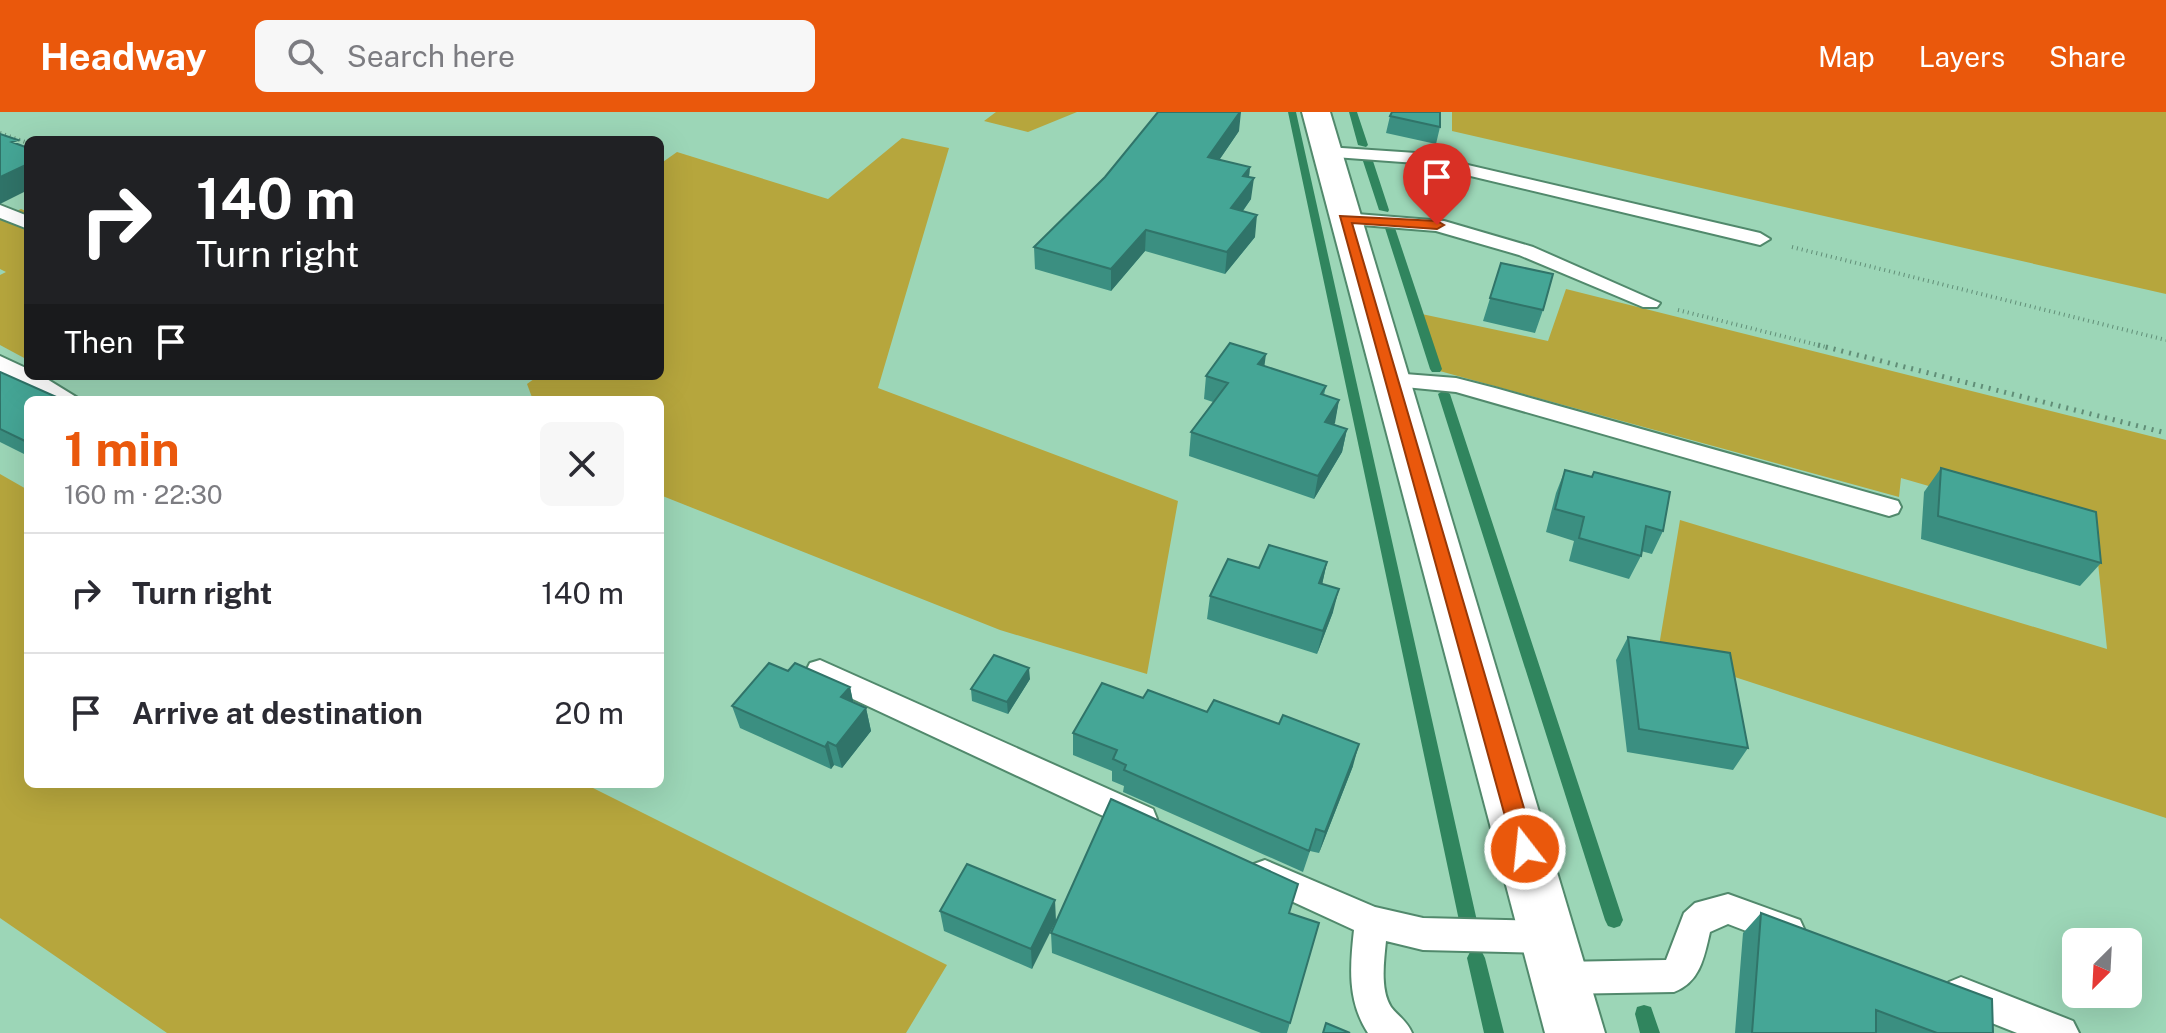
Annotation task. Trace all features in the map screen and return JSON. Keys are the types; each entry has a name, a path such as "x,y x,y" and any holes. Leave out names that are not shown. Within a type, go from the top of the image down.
{"street":[{"path":"1322,132 1575,1033"}],"lane":[{"path":"1322,132 1416,158 1760,239"},
{"path":"0,211 24,221"},
{"path":"1344,219 1437,225 1526,251 1650,303"},
{"path":"0,363 24,376"},
{"path":"32,380 62,396"},
{"path":"1392,380 1456,385 1889,507"},
{"path":"820,671 1168,831"},
{"path":"1241,864 1372,922 1555,958 1674,976 1685,964 1696,924 1707,914 1728,909 1816,941"},
{"path":"1372,922 1366,969 1371,1005 1380,1026 1394,1033"},
{"path":"1933,984 2061,1033"}],"path":[{"path":"0,133 24,142"},
{"path":"1760,239 2166,340"},
{"path":"1650,303 2166,433"}],"shaded area":[{"path":"996,112 1077,112 1028,132 984,121"},
{"path":"1452,112 2166,112 2166,294 1452,131"},
{"path":"902,138 949,148 878,388 1178,501 1147,674 1000,630 664,497 664,396 532,396 527,384 532,380 664,380 664,161 677,152 828,199"},
{"path":"24,210 24,358 0,345 0,275 6,272 0,269 0,219"},
{"path":"1566,289 2166,440 2166,818 1658,652 1680,520 2107,649 2095,534 1901,478 1899,497 1436,370 1417,313 1548,341"},
{"path":"0,474 24,488 24,788 593,788 947,965 906,1033 167,1033 0,918"}],"building":[{"path":"1158,112 1240,112 1208,157 1250,167 1243,176 1254,178 1231,208 1257,215 1227,252 1146,230 1111,269 1034,247 1105,177"},
{"path":"1392,112 1440,112 1440,127 1390,116"},
{"path":"0,134 18,140 12,142 24,146 24,166 0,177"},
{"path":"1501,263 1553,274 1543,310 1490,298"},
{"path":"1230,343 1266,354 1258,364 1326,386 1321,394 1339,400 1325,422 1347,429 1318,476 1191,432 1228,383 1206,376"},
{"path":"0,372 54,396 24,396 24,441 0,429"},
{"path":"1941,468 2096,512 2101,563 1938,516"},
{"path":"1565,470 1592,477 1594,472 1670,492 1663,531 1646,526 1641,556 1579,538 1584,517 1555,509"},
{"path":"1269,545 1327,562 1319,583 1339,589 1323,631 1210,596 1228,559 1259,568"},
{"path":"1628,637 1730,653 1748,748 1639,729"},
{"path":"994,655 1029,668 1007,702 971,689"},
{"path":"769,663 788,671 795,663 850,687 841,697 866,708 836,746 828,742 825,747 732,706"},
{"path":"1102,683 1143,698 1148,690 1207,712 1214,700 1279,724 1283,715 1359,744 1325,832 1316,829 1309,851 1124,770 1126,765 1113,759 1117,750 1073,733"},
{"path":"1111,799 1298,884 1289,913 1319,923 1290,1023 1051,933"},
{"path":"967,864 1055,900 1031,949 940,911"},
{"path":"1761,913 1992,999 1993,1033 1937,1033 1876,1010 1876,1033 1752,1033"},
{"path":"1326,1023 1350,1033 1323,1033"}],"waterway":[{"path":"1292,112 1470,930"},
{"path":"1353,112 1363,145"},
{"path":"1367,158 1384,210"},
{"path":"1390,228 1436,369"},
{"path":"1444,394 1614,920"},
{"path":"1476,958 1494,1033"},
{"path":"1644,1014 1650,1033"}],"route":[{"path":"1437,225 1344,219 1419,468 1525,849"}]}
